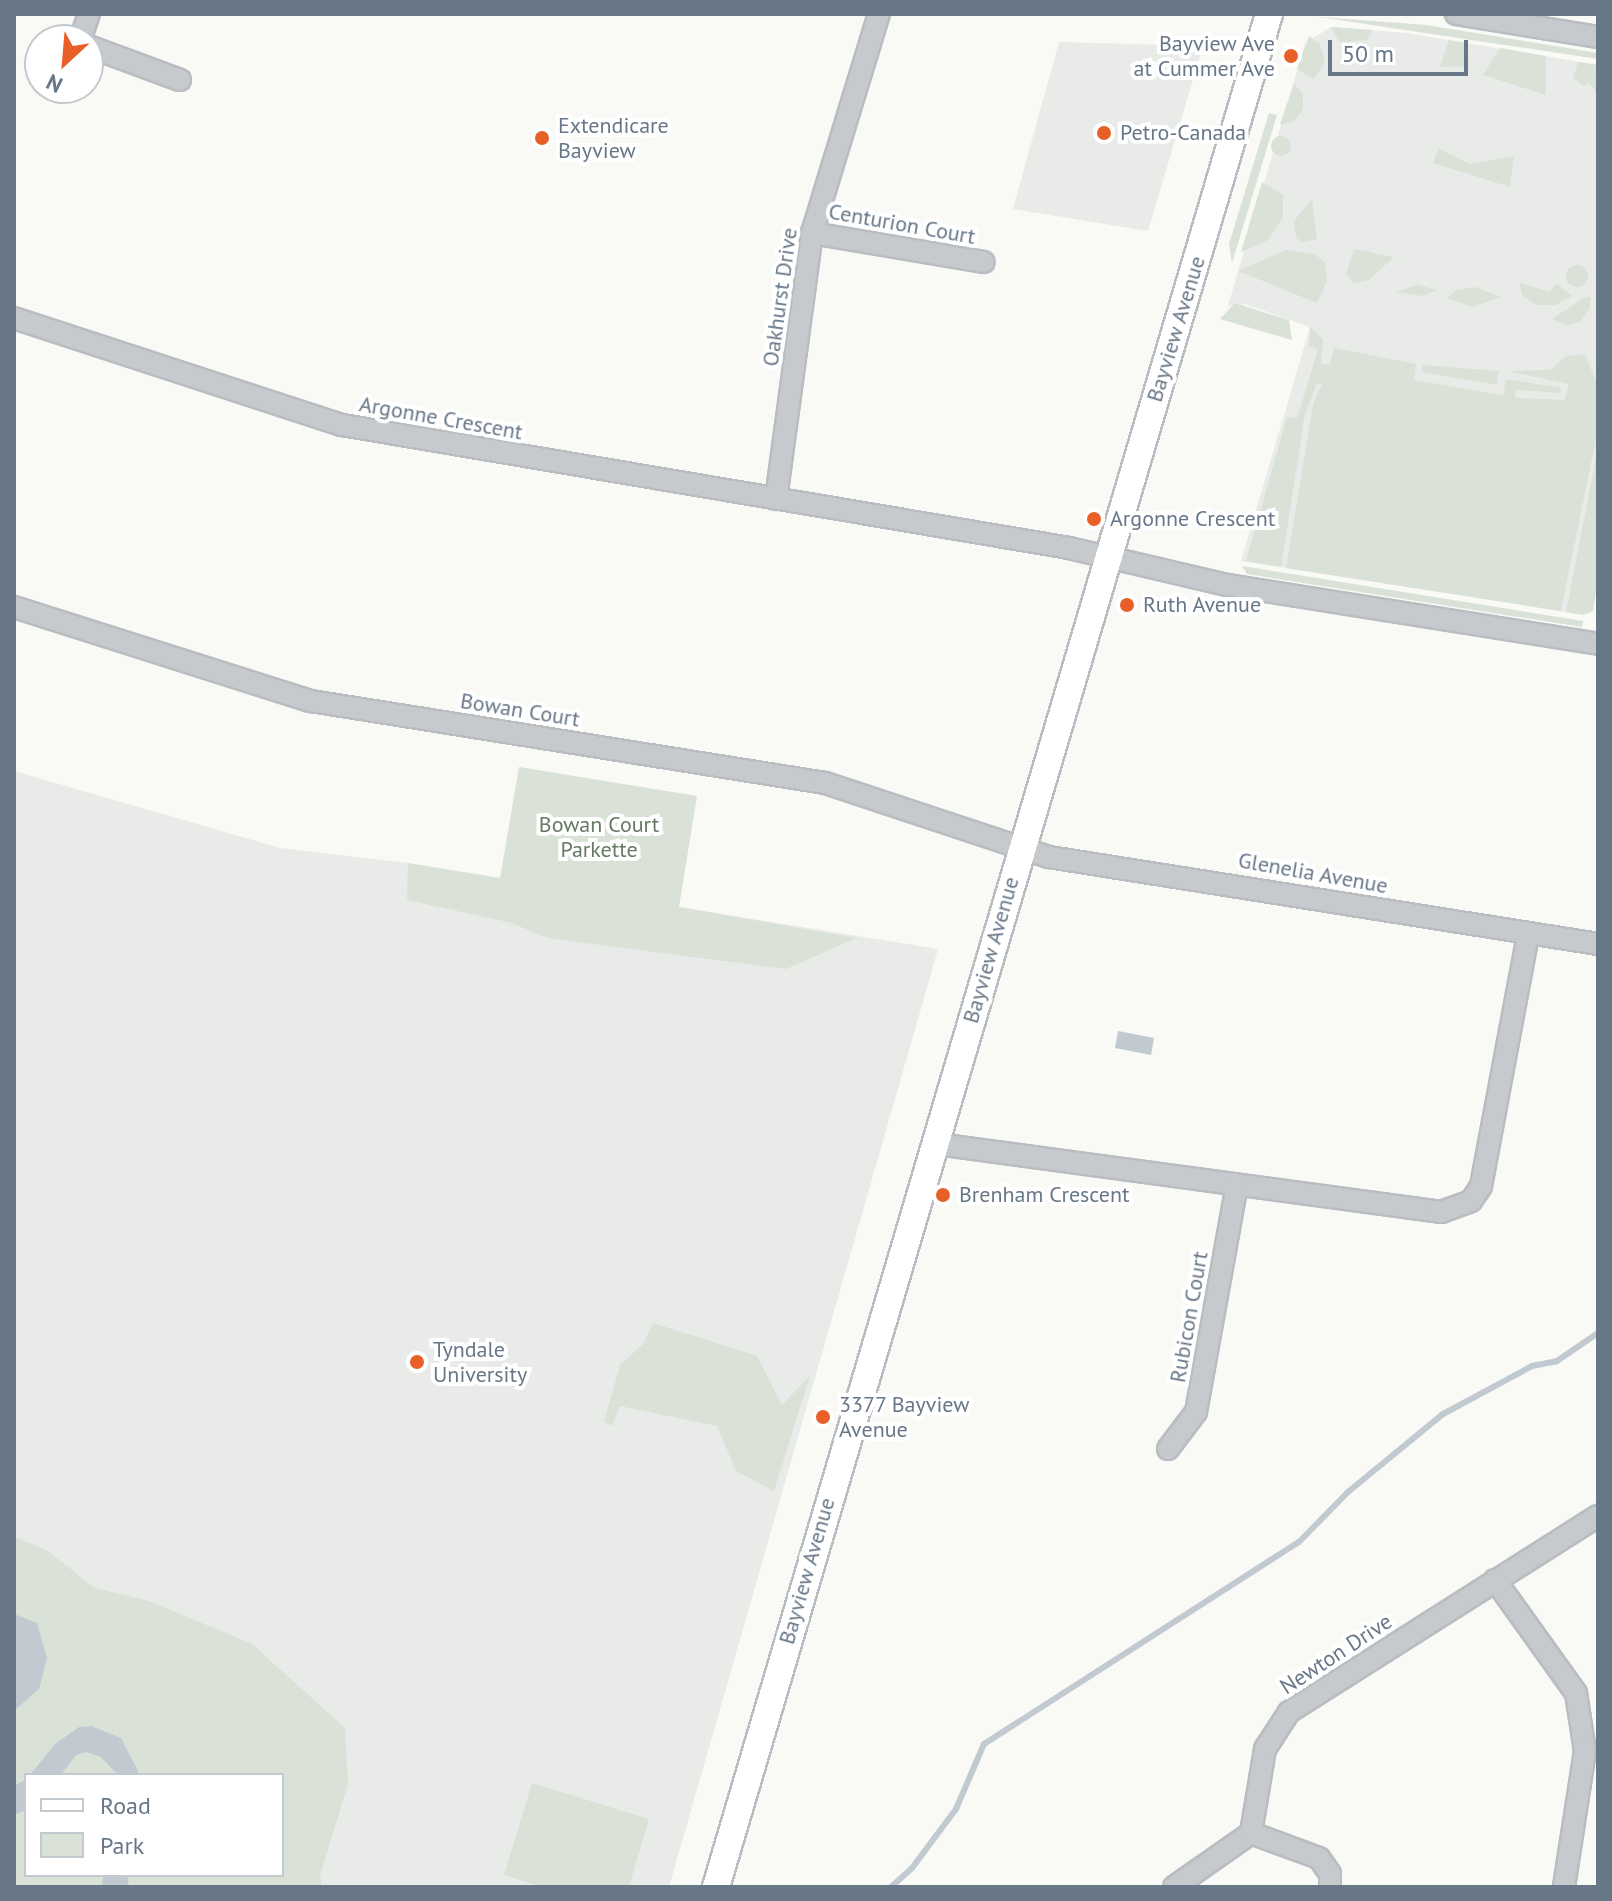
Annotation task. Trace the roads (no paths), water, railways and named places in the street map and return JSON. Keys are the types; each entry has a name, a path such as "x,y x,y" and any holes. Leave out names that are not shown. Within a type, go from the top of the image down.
{"main road":[{"name":"Bayview Avenue","path":"716,1887 1269,14"}],"street":[{"name":"Oakhurst Drive","path":"776,499 812,233 879,14"},
{"path":"1456,14 1598,37"},
{"path":"104,52 180,80"},
{"name":"Centurion Court","path":"812,233 984,262"},
{"name":"Argonne Crescent","path":"14,318 342,425 1108,557"},
{"path":"1108,557 1227,585 1598,644"},
{"name":"Bowan Court","path":"14,607 311,701 825,783 1021,846"},
{"name":"Glenelia Avenue","path":"1021,846 1049,857 1598,944"},
{"path":"937,1144 1441,1212 1471,1201 1481,1186 1528,934"},
{"name":"Rubicon Court","path":"1168,1449 1196,1412 1237,1185"},
{"name":"Newton Drive","path":"1251,1833 1265,1749 1289,1712 1598,1516"},
{"path":"1495,1580 1576,1693 1585,1751 1564,1887"},
{"path":"1174,1887 1251,1833 1319,1858 1330,1874 1330,1887"}],"waterway":[{"path":"891,1887 912,1868 956,1809 984,1744 1299,1542 1348,1492 1443,1414 1532,1366 1557,1361 1598,1333"}],"place":[{"name":"Bayview Ave at Cummer Ave","path":"1291,56"},
{"name":"Petro-Canada","path":"1104,133"},
{"name":"Extendicare Bayview","path":"542,138"},
{"name":"Argonne Crescent","path":"1094,519"},
{"name":"Ruth Avenue","path":"1127,605"},
{"name":"Brenham Crescent","path":"943,1195"},
{"name":"Tyndale University","path":"417,1362"},
{"name":"3377 Bayview Avenue","path":"823,1417"}],"park label":[{"name":"Bowan Court Parkette","path":"599,836"}]}
